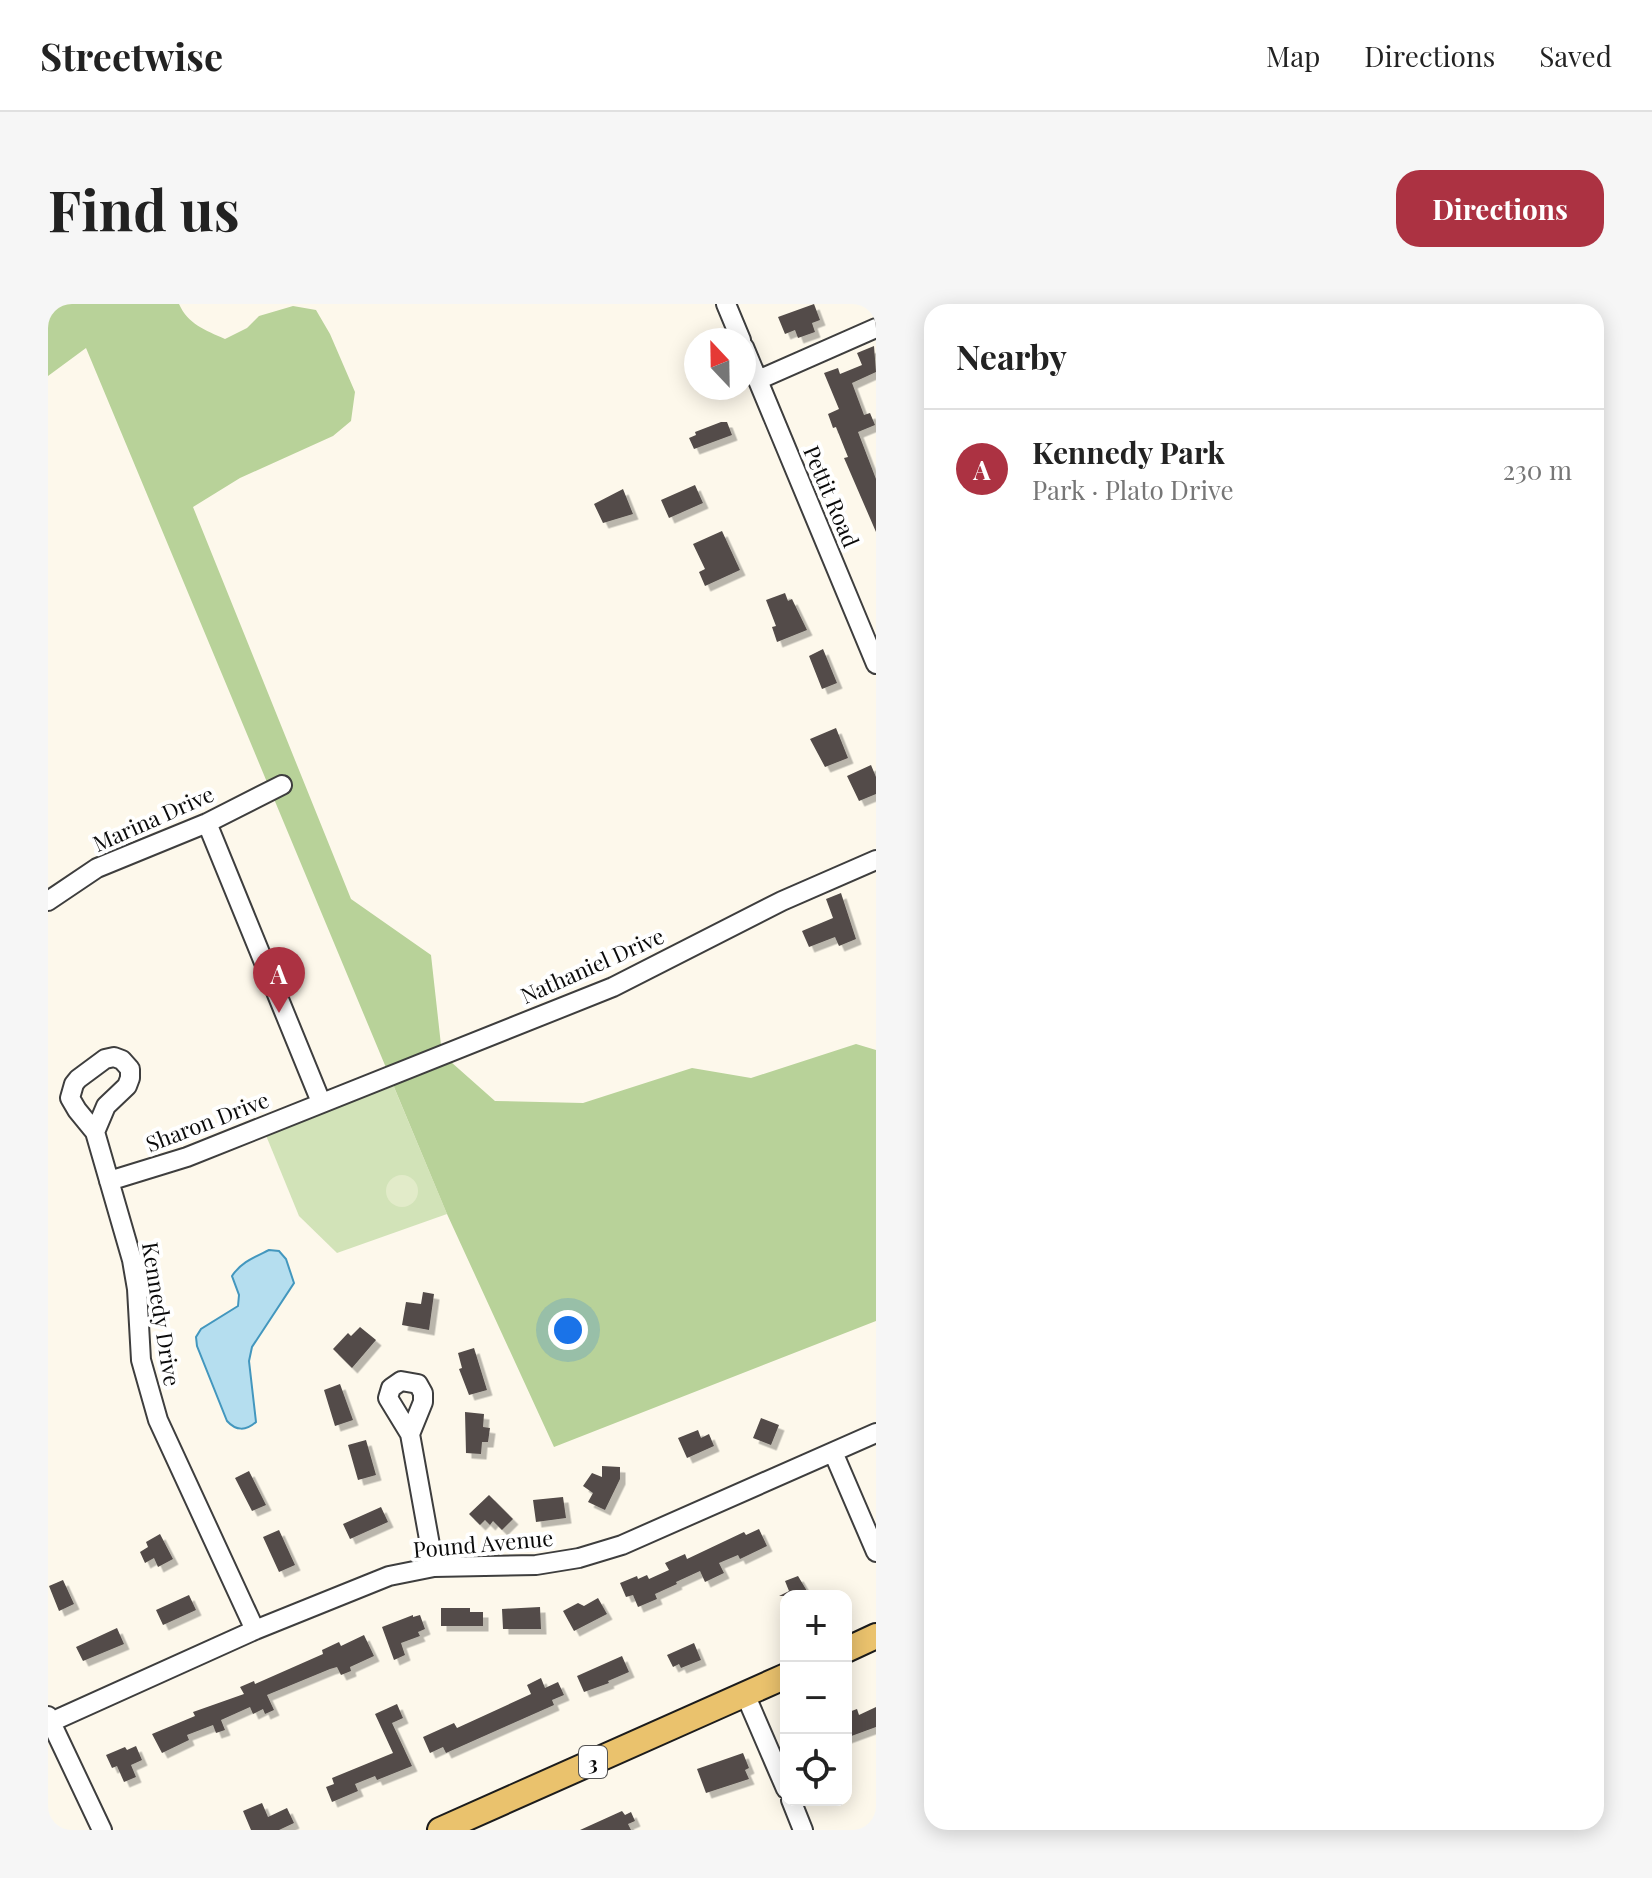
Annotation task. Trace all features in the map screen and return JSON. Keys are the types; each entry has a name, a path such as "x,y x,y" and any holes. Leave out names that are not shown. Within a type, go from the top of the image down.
{"main road":[{"path":"852,1647 876,1636"},
{"name":"3","path":"440,1830 780,1679"}],"street":[{"path":"726,304 736,328"},
{"path":"758,380 876,328"},
{"name":"Pettit Road","path":"756,375 876,664"},
{"name":"Marina Drive","path":"48,901 97,868 207,823 282,785"},
{"path":"207,823 321,1102"},
{"name":"Nathaniel Drive","path":"321,1102 613,987 782,901 876,860"},
{"name":"Sharon Drive","path":"109,1181 187,1157 321,1102"},
{"name":"Kennedy Drive","path":"95,1132 132,1260 146,1385 158,1420 255,1630"},
{"name":"Pound Avenue","path":"49,1719 389,1576 434,1567 536,1565 579,1558 622,1545 876,1433"},
{"path":"410,1434 434,1567"},
{"path":"833,1452 876,1552"},
{"path":"745,1694 780,1775"},
{"path":"49,1719 102,1830"},
{"path":"793,1806 803,1830"}],"green space":[{"path":"48,304 179,304 192,321 225,339 247,328 259,316 293,306 316,310 355,392 351,421 333,436 240,478 193,507 351,899 431,955 442,1054 495,1101 583,1103 692,1068 751,1078 856,1044 876,1050 876,1321 554,1447 447,1214 86,348 48,376"},
{"path":"391,1080 447,1214 337,1253 299,1216 265,1133"},
{"path":"402,1175 414,1179 418,1191 414,1203 402,1207 390,1203 386,1191 390,1179"}],"water":[{"path":"269,1250 279,1251 286,1259 294,1283 252,1347 249,1361 256,1422 249,1427 237,1428 227,1421 196,1337 201,1329 238,1306 239,1295 232,1276 244,1263"}],"building":[{"path":"814,304 820,320 812,323 815,332 798,338 795,330 785,334 778,317"},
{"path":"874,346 876,372 852,383 864,415 870,413 875,425 858,432 876,479 876,532 844,458 848,457 836,427 833,428 828,414 839,409 824,373 838,368 840,374 862,365 857,353"},
{"path":"727,422 732,435 694,449 689,438 696,435 695,432"},
{"path":"695,485 703,503 669,518 661,500"},
{"path":"623,489 633,514 603,523 594,504"},
{"path":"722,531 740,570 705,586 699,572 705,569 693,544"},
{"path":"785,593 788,601 792,599 807,630 777,642 772,627 776,626 766,600"},
{"path":"823,649 837,683 822,689 809,656"},
{"path":"836,728 848,758 825,767 810,739"},
{"path":"871,765 876,777 876,794 859,801 847,776"},
{"path":"841,893 856,939 839,946 835,937 809,947 802,931 833,918 826,899"},
{"path":"423,1292 434,1294 429,1330 402,1325 406,1302 421,1304"},
{"path":"360,1327 376,1340 352,1368 333,1349 348,1333 351,1336"},
{"path":"474,1348 487,1390 469,1395 459,1369 462,1368 458,1353"},
{"path":"340,1384 353,1420 335,1426 324,1390"},
{"path":"465,1412 484,1414 483,1427 490,1428 488,1442 482,1442 481,1454 466,1453"},
{"path":"761,1418 779,1425 771,1445 753,1438"},
{"path":"698,1430 701,1438 709,1434 714,1446 687,1458 678,1438"},
{"path":"366,1440 376,1475 358,1480 348,1445"},
{"path":"602,1466 620,1467 620,1479 605,1510 588,1502 593,1493 583,1486 592,1473 602,1477"},
{"path":"249,1471 266,1505 252,1511 235,1478"},
{"path":"489,1495 513,1519 502,1530 493,1521 490,1525 485,1520 480,1525 469,1514"},
{"path":"563,1497 566,1518 536,1522 533,1500"},
{"path":"381,1507 388,1522 350,1539 343,1524"},
{"path":"759,1529 767,1546 740,1559 738,1555 719,1563 724,1573 705,1582 700,1571 655,1594 657,1599 638,1607 633,1595 626,1597 620,1583 637,1576 638,1579 647,1575 649,1579 669,1570 665,1563 685,1554 687,1559 744,1532 746,1535"},
{"path":"279,1530 295,1565 279,1572 263,1537"},
{"path":"160,1534 173,1559 158,1567 154,1558 145,1563 140,1552 148,1547 146,1542"},
{"path":"798,1576 806,1590 789,1590 785,1581"},
{"path":"63,1580 74,1604 59,1611 49,1586"},
{"path":"189,1595 196,1610 163,1625 156,1610"},
{"path":"598,1598 607,1614 574,1631 563,1611 578,1603 584,1606"},
{"path":"540,1607 541,1629 503,1629 502,1609"},
{"path":"441,1608 470,1608 470,1612 483,1612 483,1626 441,1626"},
{"path":"420,1615 425,1629 418,1632 420,1636 401,1643 405,1655 394,1660 382,1627"},
{"path":"117,1628 124,1644 83,1661 76,1647"},
{"path":"364,1635 374,1656 350,1667 351,1671 341,1675 337,1667 267,1695 274,1710 265,1714 263,1709 253,1714 250,1707 221,1720 225,1730 216,1733 213,1725 187,1735 189,1740 162,1753 152,1734 195,1716 193,1712 244,1694 240,1687 254,1681 255,1684 323,1654 322,1650 339,1642 341,1646"},
{"path":"694,1643 701,1660 681,1668 679,1664 673,1667 667,1655"},
{"path":"622,1656 629,1672 584,1692 577,1676"},
{"path":"541,1678 545,1688 558,1682 564,1695 552,1700 554,1705 446,1753 443,1747 430,1753 423,1737 454,1723 457,1728 531,1694 527,1685"},
{"path":"397,1704 403,1718 392,1723 412,1766 377,1780 375,1776 355,1784 358,1791 332,1802 326,1787 334,1784 332,1778 393,1753 375,1714"},
{"path":"876,1707 876,1727 852,1736 852,1711 857,1709 859,1715"},
{"path":"136,1746 142,1760 131,1765 136,1777 124,1782 117,1766 112,1768 106,1755"},
{"path":"743,1753 749,1768 745,1770 749,1779 706,1793 697,1769"},
{"path":"262,1803 268,1817 287,1808 294,1823 279,1830 251,1830 243,1811"},
{"path":"622,1811 625,1815 631,1812 635,1821 628,1824 631,1830 580,1830"}],"place":[{"name":"Kennedy Park","path":"279,1013"}]}
